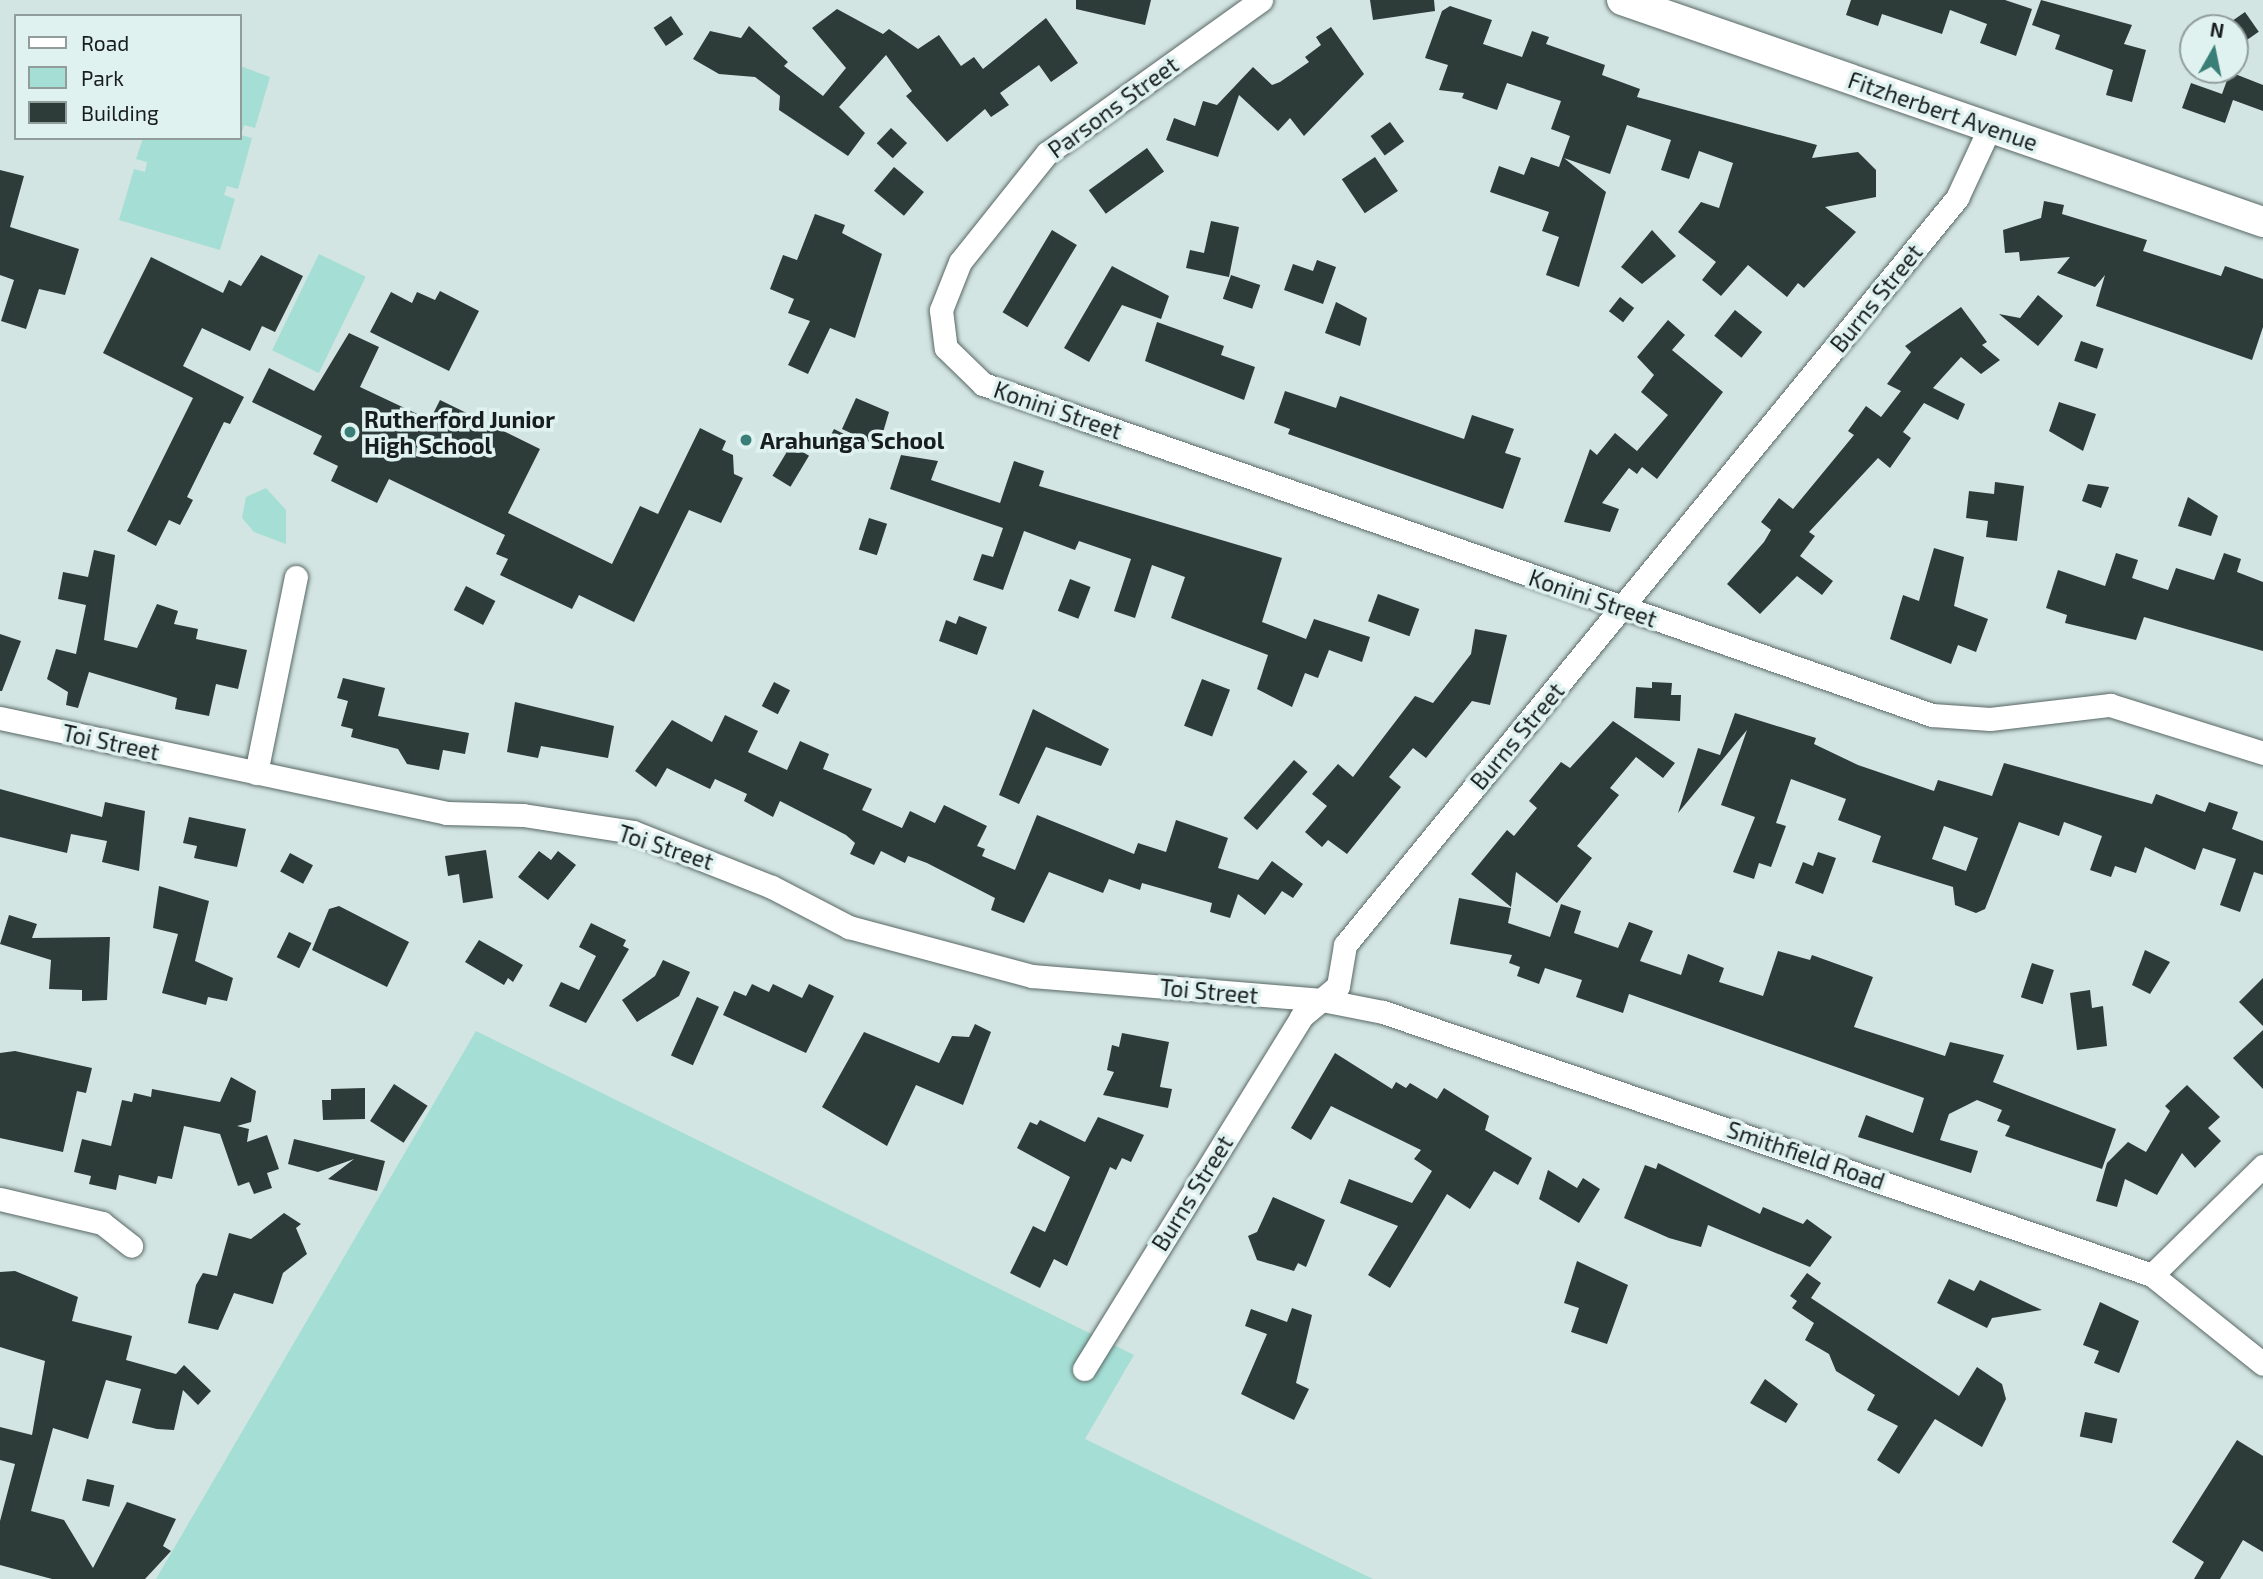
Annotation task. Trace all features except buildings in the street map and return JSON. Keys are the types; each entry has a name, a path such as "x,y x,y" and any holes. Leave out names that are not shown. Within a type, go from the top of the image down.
{"main road":[{"name":"Fitzherbert Avenue","path":"1622,0 2263,222"}],"street":[{"name":"Parsons Street","path":"946,348 941,310 960,262 1047,153 1261,0"},
{"name":"Burns Street","path":"1084,1369 1301,1017 1338,985 1345,945 1957,198 1990,127"},
{"name":"Konini Street","path":"946,348 983,384 1932,715 1990,719 2110,705 2263,753"},
{"path":"256,773 296,577"},
{"name":"Toi Street","path":"0,718 446,813 523,815 633,832 737,871 849,928 1032,976 1322,1000"},
{"name":"Smithfield Road","path":"1322,1000 1396,1017 2152,1275 2263,1364"},
{"path":"2152,1275 2263,1166"},
{"path":"0,1199 102,1223 131,1246"}],"green space":[{"path":"242,67 270,77 255,128 244,125 242,132"},
{"path":"242,135 252,138 238,189 227,186 224,195 235,199 220,250 119,220 134,169 145,172 147,162 136,159 142,140 242,140"},
{"path":"319,254 366,277 319,373 272,350"},
{"path":"266,488 286,510 286,544 254,532 242,518 246,497"},
{"path":"476,1031 1134,1355 1085,1439 1373,1579 156,1579"}],"place":[{"name":"Rutherford Junior High School","path":"350,432"},
{"name":"Arahunga School","path":"746,440"}]}
